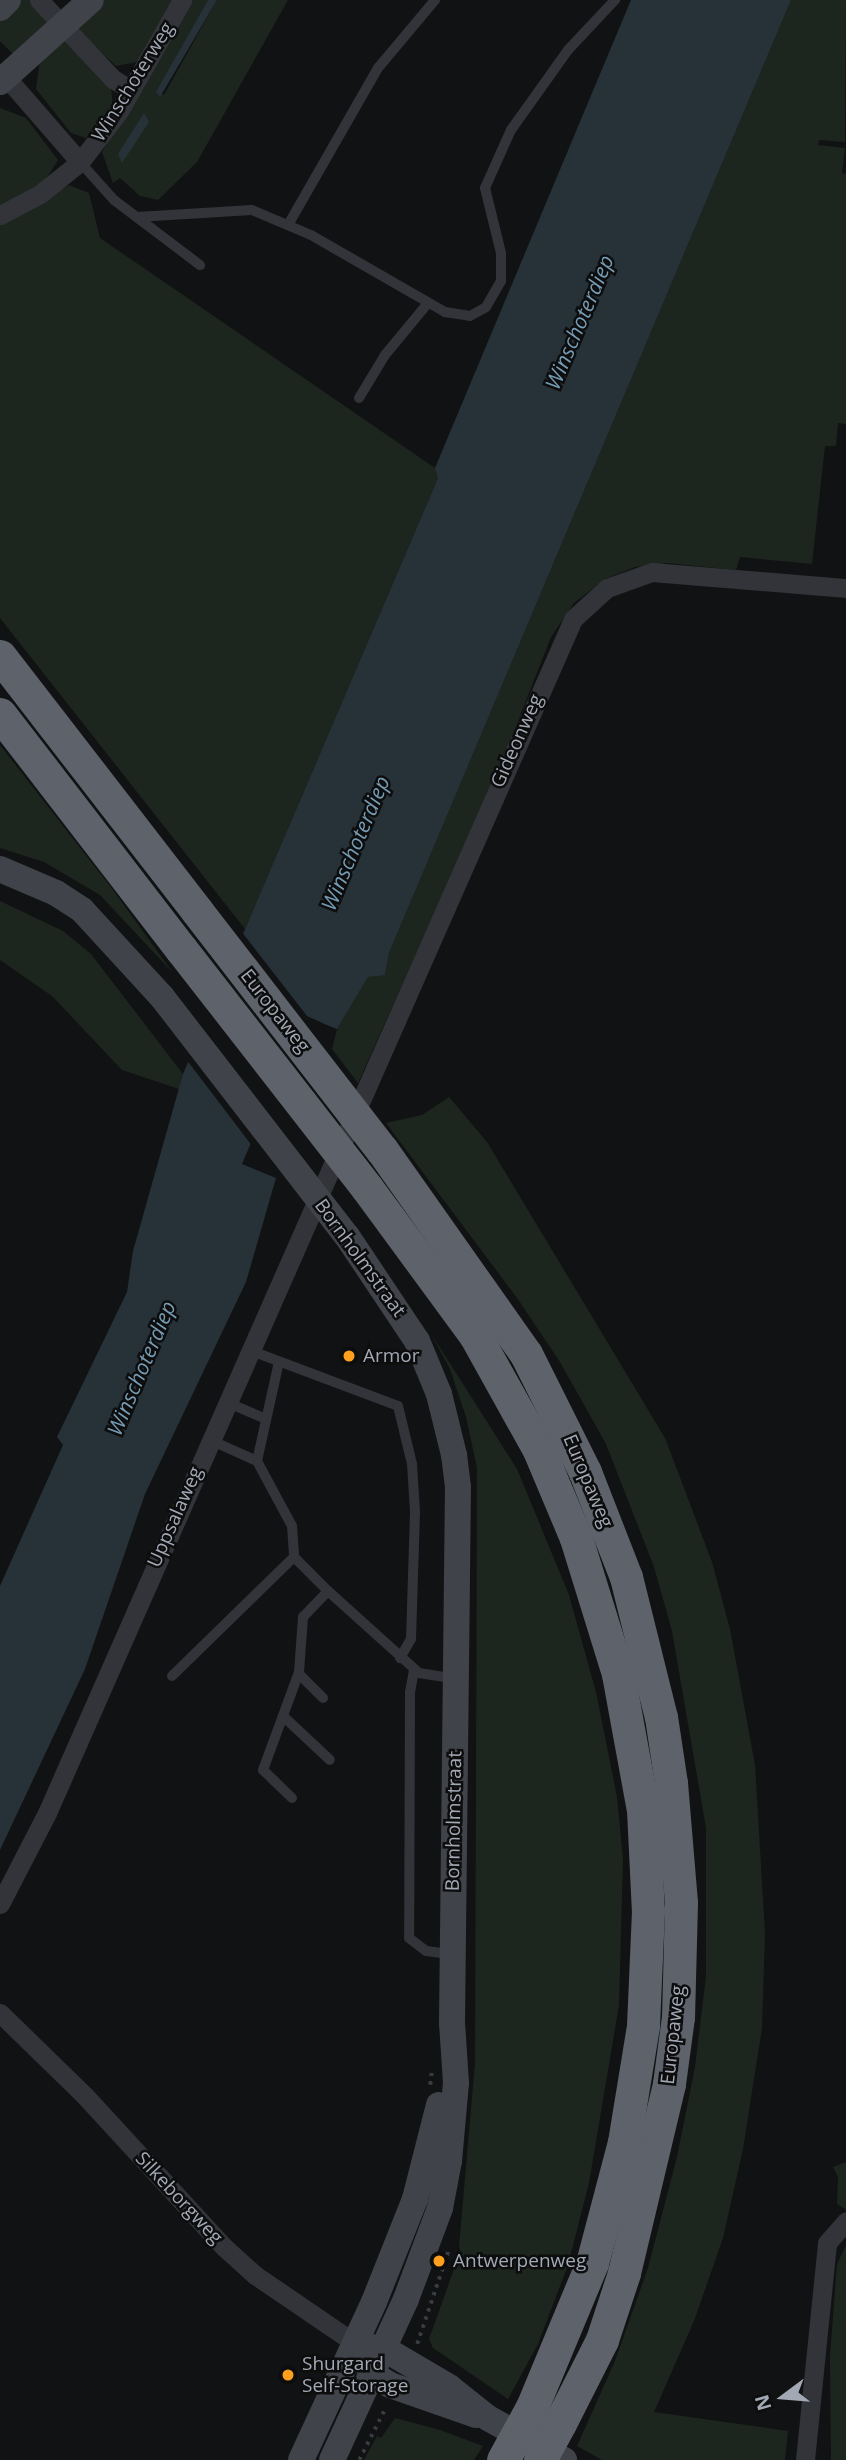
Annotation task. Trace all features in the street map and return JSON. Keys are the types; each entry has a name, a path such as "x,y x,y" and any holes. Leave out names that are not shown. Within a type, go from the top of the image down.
{"highway":[{"name":"Europaweg","path":"0,656 382,1150 526,1354 585,1472 626,1577 661,1717 671,1783 681,1903 678,2017 669,2084 624,2273 602,2340 540,2460"},
{"name":"Europaweg","path":"0,714 366,1188 475,1335 538,1450 576,1538 618,1674 643,1810 648,1911 643,2026 624,2142 592,2263 532,2407 503,2460"}],"street":[{"path":"0,8 8,0"},
{"path":"39,0 113,79 131,90"},
{"name":"Winschoterweg","path":"80,162 1,75 91,0"},
{"name":"Winschoterweg","path":"0,215 40,194 80,162 131,90 182,0"},
{"name":"Gideonweg","path":"347,1129 565,632 583,608 621,580 652,572 846,588"},
{"name":"Bornholmstraat","path":"0,869 56,893 82,910 162,996 347,1236 413,1333 448,1424 458,1487 452,2023 456,2083 442,2196 383,2348 332,2460"},
{"name":"Uppsalaweg","path":"0,1903 47,1813 347,1129"},
{"name":"Silkeborgweg","path":"0,2013 77,2088 225,2247 255,2275 356,2344 383,2348"},
{"name":"Bornholmstraat","path":"301,2460 356,2344 428,2156 452,2023"},
{"path":"805,2460 827,2243 846,2221"},
{"path":"356,2344 372,2374 419,2397 488,2418"},
{"path":"383,2348 449,2387 488,2418 564,2460"}],"lane":[{"path":"288,225 378,68 435,0"},
{"path":"137,217 253,210 288,225 428,303 470,316 486,307 501,281 502,253 485,188 527,102 615,0"},
{"path":"80,162 114,200 200,265"},
{"path":"359,398 385,355 428,303"},
{"path":"249,1350 398,1406 412,1464 415,1512 411,1639 400,1658"},
{"path":"257,1461 279,1362"},
{"path":"226,1402 266,1419"},
{"path":"209,1440 257,1461 292,1526 294,1557 328,1591 415,1670 433,1678 456,1679"},
{"path":"172,1676 294,1557"},
{"path":"292,1798 263,1770 299,1674 303,1617 328,1591"},
{"path":"415,1670 410,1692 409,1938 426,1951 453,1954"},
{"path":"299,1674 323,1698"},
{"path":"283,1716 330,1760"}],"path":[{"path":"359,2460 379,2421"}],"shaded area":[{"path":"19,0 34,0 55,22 13,54 0,41 0,17"},
{"path":"102,0 174,0 146,52 136,62 116,66 72,26"},
{"path":"189,0 208,0 157,92 164,95 217,0 288,0 197,162 158,200 140,196 120,178 113,183 102,152"},
{"path":"791,0 846,0 845,142 819,140 818,145 845,148 842,173 846,174 846,424 838,423 836,446 825,446 812,564 740,557 736,570 667,563 635,567 605,579 574,603 551,637 498,772 358,1083 332,1049 337,1029 368,977 385,974 389,953"},
{"path":"66,35 111,86 113,110 94,135 86,138 71,133 36,89 40,60"},
{"path":"0,108 26,118 58,160 43,184 0,205"},
{"path":"69,185 89,193 100,238 435,468 438,478 245,929 0,618 0,221"},
{"path":"0,745 113,890 173,973 100,895 44,862 0,848"},
{"path":"0,901 63,931 91,954 183,1074 179,1089 122,1070 52,996 0,960"},
{"path":"449,1097 487,1142 665,1438 712,1562 730,1629 755,1765 765,1933 762,2028 743,2149 723,2238 694,2321 654,2412 788,2431 785,2460 602,2460 577,2446 615,2361 648,2268 677,2157 695,2067 706,1976 706,1828 672,1631 654,1567 606,1444 560,1362 517,1298 386,1123 422,1115"},
{"path":"430,1332 517,1469 569,1595 596,1692 617,1797 623,1859 619,2005 589,2183 568,2265 538,2344 508,2399 433,2348 429,2339 458,2258 475,2063 477,1497 477,1468 466,1417 450,1369"},
{"path":"846,2162 845,2209 837,2204 838,2177 833,2167"},
{"path":"846,2245 846,2460 831,2460 830,2356 837,2264"},
{"path":"395,2418 440,2430 483,2446 474,2460 364,2460 377,2436 381,2438"}],"water":[{"path":"208,0 217,0 160,97 156,92"},
{"name":"Winschoterdiep","path":"631,0 791,0 389,953 385,975 368,977 337,1029 304,1017 242,1164 276,1178 246,1282 145,1494 85,1669 0,1850 0,1586 63,1445 57,1437 127,1292 133,1251 183,1074 438,478 435,468"},
{"path":"144,113 149,122 122,163 118,154"}],"pier":[{"path":"241,931 307,1016 340,1031 306,1020 253,1147 186,1059"}],"place":[{"name":"Armor","path":"349,1356"},
{"name":"Antwerpenweg","path":"439,2261"},
{"name":"Shurgard Self-Storage","path":"288,2375"}]}
